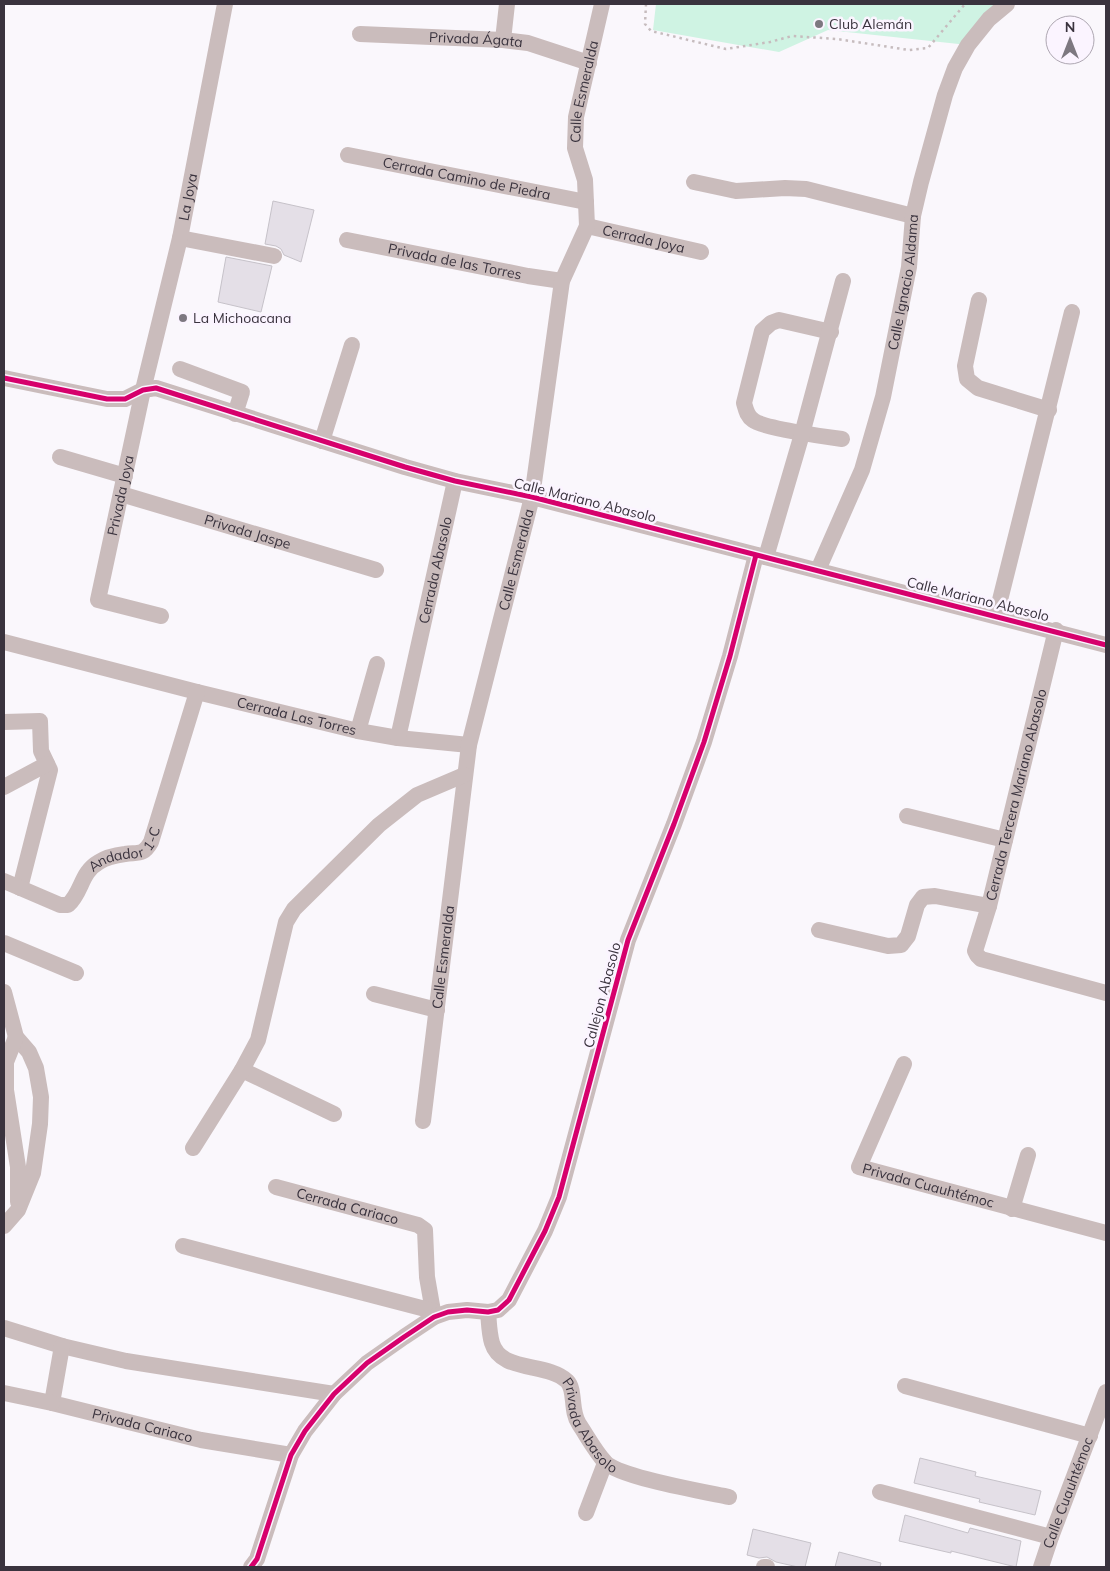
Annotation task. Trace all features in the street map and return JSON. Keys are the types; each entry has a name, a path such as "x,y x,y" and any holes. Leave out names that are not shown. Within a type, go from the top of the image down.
{"street":[{"name":"La Joya","path":"143,390 180,238 225,4"},
{"path":"503,40 507,4"},
{"name":"Calle Esmeralda","path":"422,1122 464,775 532,497 562,281 586,226 585,180 575,148 576,117 602,4"},
{"name":"Calle Ignacio Aldama","path":"818,570 862,470 883,397 908,267 913,216 920,182 945,95 955,68 968,45 990,19 1006,4"},
{"name":"Privada Ágata","path":"360,34 503,40 542,47 589,62"},
{"name":"Cerrada Camino de Piedra","path":"348,155 586,202"},
{"path":"694,182 736,191 785,188 806,189 913,216"},
{"name":"Cerrada Joya","path":"586,226 701,252"},
{"path":"180,238 274,256"},
{"name":"Privada de las Torres","path":"347,240 562,281"},
{"name":"Callejon Abasolo","path":"488,1312 498,1310 509,1300 545,1231 559,1197 628,940 704,742 761,556 802,434 831,332 843,281"},
{"path":"979,300 965,366 967,380 978,388 1049,410"},
{"path":"996,616 1072,312"},
{"path":"831,332 779,320 771,323 762,331 744,403 748,414 754,422 802,434 842,440"},
{"path":"322,441 352,345"},
{"path":"180,369 242,392 235,414"},
{"name":"Calle Mariano Abasolo","path":"4,378 107,399 125,399 143,390 156,388 405,468 455,481 532,497 1056,630 1106,645"},
{"name":"Privada Joya","path":"143,390 98,600 161,616"},
{"path":"60,457 125,476"},
{"name":"Cerrada Abasolo","path":"398,738 455,481"},
{"name":"Privada Jaspe","path":"121,494 376,570"},
{"name":"Cerrada Tercera Mariano Abasolo","path":"819,930 888,946 901,945 908,936 917,905 923,897 935,896 989,906 1056,630"},
{"name":"Cerrada Las Torres","path":"4,642 358,731 398,738 470,745"},
{"path":"358,731 377,664"},
{"name":"Andador 1-C","path":"4,882 60,905 68,905 75,899 86,872 100,861 124,854 137,854 146,850 151,842 197,692"},
{"path":"4,722 40,721 41,751 50,770 20,888"},
{"path":"4,787 47,764"},
{"path":"193,1148 242,1070 258,1040 286,922 294,909 379,825 417,795 464,775"},
{"path":"907,816 1004,840"},
{"path":"989,906 975,950 981,959 1106,993"},
{"path":"4,943 76,973"},
{"path":"4,992 16,1038 29,1052 36,1068 41,1098 40,1124 33,1173 18,1210 4,1226"},
{"path":"374,994 437,1010"},
{"path":"16,1038 6,1062 6,1090 18,1167 18,1210"},
{"name":"Privada Cuauhtémoc","path":"904,1064 858,1167 1106,1233"},
{"path":"242,1070 334,1114"},
{"path":"1012,1209 1028,1155"},
{"name":"Cerrada Cariaco","path":"276,1187 418,1225 425,1230 427,1238 427,1277 434,1314"},
{"path":"183,1246 434,1314 467,1310 488,1312"},
{"name":"Privada Abasolo","path":"488,1312 492,1344 500,1354 510,1362 560,1376 569,1383 572,1391 574,1417 606,1463 615,1469 634,1475 729,1497"},
{"path":"251,1567 257,1559 291,1456 304,1431 334,1394 367,1363 434,1314"},
{"path":"6,1333 126,1361 334,1394"},
{"path":"52,1403 62,1346"},
{"path":"905,1386 1090,1436"},
{"name":"Calle Cuauhtémoc","path":"1042,1567 1051,1537 1106,1392"},
{"name":"Privada Cariaco","path":"4,1393 201,1440 291,1456"},
{"path":"586,1514 606,1463"},
{"path":"880,1492 1051,1537"}],"path":[{"path":"646,4 645,24 651,31 726,49 770,42 792,36 837,39 909,50 928,48 965,4"}],"green space":[{"name":"Club Alemán","path":"656,4 1007,4 968,45 828,30 779,52 653,30"}],"building":[{"path":"273,201 314,210 301,262 284,255 281,249 276,246 265,244"},
{"path":"226,257 272,266 261,312 218,302"},
{"path":"920,1458 976,1472 975,1476 1041,1491 1035,1515 979,1502 980,1499 914,1483"},
{"path":"905,1515 968,1533 970,1528 1021,1541 1016,1567 951,1551 951,1553 899,1541"},
{"path":"753,1529 811,1543 805,1567 776,1562 767,1557 759,1558 747,1555"},
{"path":"839,1552 881,1563 880,1567 835,1567"}],"cycle path":[{"path":"4,378 107,399 125,399 143,390 156,388 455,481 532,497 1106,645"},
{"path":"251,1567 257,1559 291,1455 305,1431 334,1394 367,1363 434,1317 448,1312 467,1310 488,1312 498,1310 509,1300 545,1231 559,1197 628,940 704,742 730,656 756,555"}],"place":[{"name":"Club Alemán","path":"819,24"},
{"name":"La Michoacana","path":"183,318"}]}
